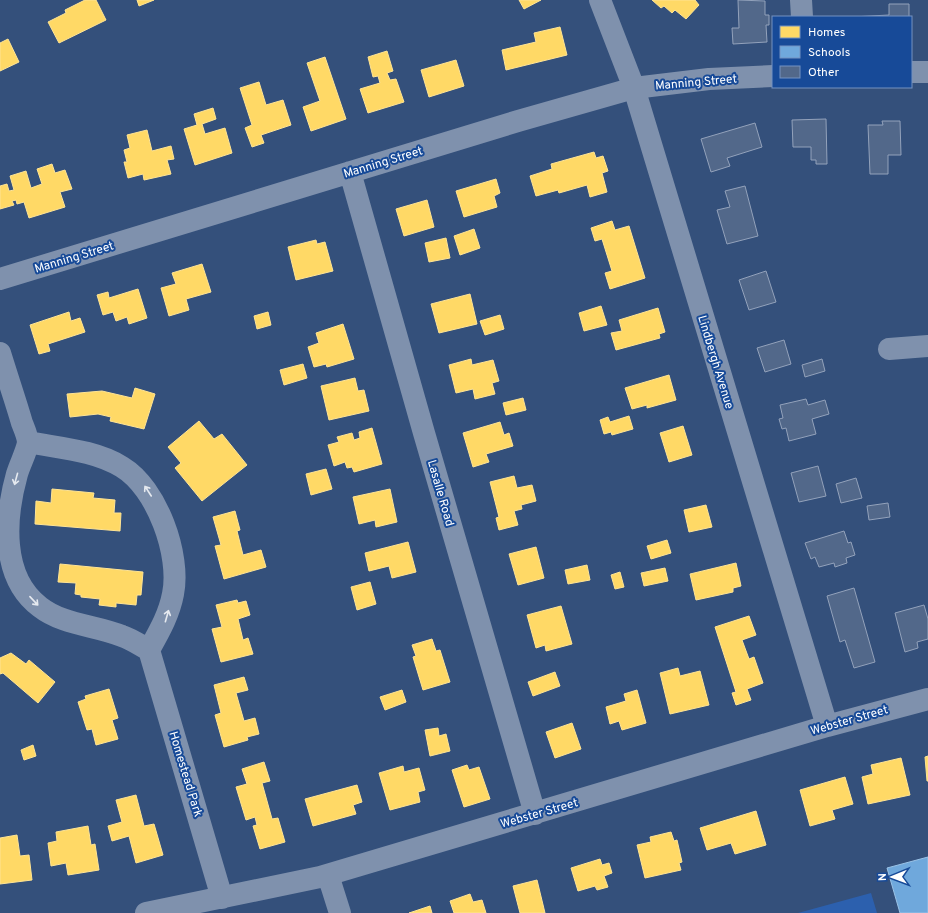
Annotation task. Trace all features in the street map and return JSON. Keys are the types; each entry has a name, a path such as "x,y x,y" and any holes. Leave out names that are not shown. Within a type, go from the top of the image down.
{"street":[{"name":"Lindbergh Avenue","path":"600,0 634,88 826,726"},
{"path":"801,0 802,16"},
{"path":"912,72 928,72"},
{"name":"Manning Street","path":"0,279 518,121 634,88 709,79 772,76"},
{"name":"Lasalle Road","path":"350,172 421,425 535,814"},
{"path":"888,348 928,346"},
{"path":"0,353 28,442 17,475 9,507 8,531 12,563 23,588 39,607 50,614 122,636 149,650 165,622 173,594 174,579 171,549 152,498 136,477 121,466 93,455 28,442"},
{"name":"Homestead Park","path":"149,650 222,898"},
{"name":"Webster Street","path":"146,913 328,875 826,726 928,699"},
{"path":"328,875 340,913"}],"shaded area":[{"path":"871,893 877,913 798,913"}],"building: Homes":[{"path":"85,0 96,0 106,20 59,43 48,22 66,13 65,10"},
{"path":"137,0 154,0 139,6"},
{"path":"519,0 541,0 524,9"},
{"path":"652,0 695,0 699,5 686,19 675,10 672,13 664,6 661,8"},
{"path":"560,27 567,55 506,70 502,50 536,42 534,33"},
{"path":"8,39 19,62 0,71 0,43"},
{"path":"387,51 393,71 387,73 390,80 396,79 404,102 368,113 360,89 380,83 378,76 373,77 368,57"},
{"path":"325,57 346,119 311,131 303,107 320,101 307,63"},
{"path":"456,60 464,86 429,97 421,70"},
{"path":"259,82 266,105 283,100 291,125 261,135 264,143 252,147 245,128 252,125 240,88"},
{"path":"213,108 216,119 202,124 205,134 225,128 232,153 195,165 184,129 197,125 194,114"},
{"path":"147,130 152,151 171,146 174,159 167,160 171,174 144,180 143,174 128,178 124,162 127,162 124,150 130,148 127,135"},
{"path":"594,152 596,158 603,156 608,171 602,173 607,192 590,197 587,185 559,193 558,190 536,196 530,176 552,169 551,164"},
{"path":"52,164 55,173 65,170 72,189 60,192 65,207 29,218 24,202 17,204 16,200 12,201 14,205 0,209 0,186 7,184 9,191 14,190 10,176 26,171 31,188 42,184 37,169"},
{"path":"496,179 500,193 494,196 497,207 464,217 456,191"},
{"path":"427,200 434,227 404,236 396,209"},
{"path":"612,221 615,230 629,226 645,278 610,289 605,273 612,271 602,239 595,241 591,228"},
{"path":"474,229 480,248 460,255 454,236"},
{"path":"446,238 450,258 429,262 425,243"},
{"path":"316,240 317,244 325,242 333,271 296,280 288,247"},
{"path":"202,264 211,292 186,299 189,310 169,316 161,288 176,284 172,273"},
{"path":"138,289 147,318 129,324 127,317 116,321 113,312 103,315 97,295 108,292 109,298"},
{"path":"470,294 477,324 439,333 431,304"},
{"path":"601,306 607,325 584,331 579,313"},
{"path":"658,308 665,332 659,334 660,338 616,350 611,333 622,331 619,320"},
{"path":"69,312 71,321 80,318 85,332 48,344 50,351 39,354 30,325"},
{"path":"268,312 271,325 257,329 254,316"},
{"path":"500,315 504,329 485,335 480,321"},
{"path":"343,324 354,359 327,367 326,364 314,367 308,347 319,343 316,333"},
{"path":"471,359 472,365 493,360 499,381 492,383 495,394 475,399 473,389 456,393 449,365"},
{"path":"303,364 307,378 284,385 280,370"},
{"path":"669,375 676,400 647,408 647,405 632,409 625,388"},
{"path":"355,378 358,391 364,390 369,411 329,420 321,386"},
{"path":"135,388 155,394 144,429 110,421 111,417 98,414 70,417 67,394 102,391 132,398"},
{"path":"523,398 526,410 506,415 503,403"},
{"path":"629,416 633,429 612,435 611,432 604,434 600,420 608,417 610,422"},
{"path":"199,421 214,439 222,434 247,465 202,501 175,468 181,463 168,447"},
{"path":"500,422 504,435 509,433 513,446 486,454 489,462 473,467 463,433"},
{"path":"683,426 692,455 669,462 660,433"},
{"path":"372,428 382,464 354,472 352,467 347,468 345,462 334,466 328,445 339,442 337,437 352,433 354,440 360,438 359,432"},
{"path":"326,469 332,489 311,495 306,474"},
{"path":"514,476 517,488 532,485 536,501 521,505 522,509 514,511 518,525 499,530 496,518 499,517 490,482"},
{"path":"52,489 94,493 93,498 115,500 114,513 121,513 120,531 35,524 36,501 51,503"},
{"path":"390,489 397,522 376,527 375,520 359,524 353,497"},
{"path":"706,505 712,527 689,532 684,510"},
{"path":"235,511 240,530 237,531 243,555 261,550 266,567 224,579 215,546 221,545 213,517"},
{"path":"667,540 671,553 651,559 647,546"},
{"path":"408,542 416,572 392,578 389,566 369,571 365,553"},
{"path":"536,547 544,578 518,585 509,554"},
{"path":"736,563 741,586 733,588 733,592 696,600 690,574"},
{"path":"60,564 143,572 141,595 137,595 136,605 116,603 116,607 99,605 100,599 81,597 81,595 75,594 76,583 58,582"},
{"path":"587,565 590,580 568,584 565,570"},
{"path":"665,568 668,581 644,586 641,573"},
{"path":"620,572 624,587 615,589 611,575"},
{"path":"370,582 376,604 357,610 351,587"},
{"path":"237,600 238,603 246,601 250,615 238,619 243,640 248,638 253,654 221,662 212,629 222,627 216,605"},
{"path":"561,606 572,644 546,651 545,645 536,648 527,615"},
{"path":"749,616 756,635 742,640 749,659 754,657 763,683 747,689 751,700 736,705 732,693 736,692 715,627"},
{"path":"432,639 436,651 440,650 450,682 423,690 413,657 416,656 412,645"},
{"path":"11,653 26,664 29,660 55,682 38,703 3,673 0,674 0,658"},
{"path":"678,668 680,676 700,671 709,705 670,714 660,673"},
{"path":"555,672 560,686 533,696 528,682"},
{"path":"244,677 248,690 236,693 244,721 255,718 259,734 247,737 248,740 224,747 215,715 221,713 214,685"},
{"path":"109,689 118,718 112,720 118,739 96,745 92,729 87,730 78,702 86,699 85,696"},
{"path":"402,690 406,702 385,710 380,697"},
{"path":"637,690 646,723 622,730 619,721 610,724 606,707 626,701 624,694"},
{"path":"572,723 581,749 555,758 546,732"},
{"path":"438,728 439,736 446,734 450,751 430,756 425,730"},
{"path":"33,745 36,756 24,760 21,750"},
{"path":"928,756 928,781 927,781 925,757"},
{"path":"901,758 910,795 868,804 862,777 873,774 871,765"},
{"path":"264,762 270,781 262,783 272,819 278,818 285,842 260,849 253,826 257,825 255,817 246,820 236,787 247,784 242,769"},
{"path":"467,765 469,770 479,767 490,799 464,807 452,770"},
{"path":"403,766 404,772 419,768 425,790 418,792 420,802 390,810 379,773"},
{"path":"845,777 853,804 832,810 835,819 810,826 800,790"},
{"path":"357,785 362,802 353,805 356,814 313,826 305,799"},
{"path":"136,795 144,826 154,824 163,855 136,863 129,836 112,841 108,826 122,822 116,800"},
{"path":"756,811 766,845 735,854 731,843 707,850 700,828"},
{"path":"88,826 91,845 95,844 99,870 68,875 66,863 51,866 48,843 57,841 56,832"},
{"path":"671,832 674,841 677,840 682,862 679,863 681,870 645,878 637,845 651,842 650,837"},
{"path":"17,835 20,856 29,855 32,880 0,884 0,838"},
{"path":"600,859 602,865 609,863 612,873 604,876 608,887 597,890 595,886 578,891 571,868"},
{"path":"537,880 545,913 520,913 513,886"},
{"path":"470,894 473,902 482,900 486,913 454,913 450,901"},
{"path":"430,906 432,913 409,913"}],"building: Schools":[{"path":"928,857 928,913 900,913 887,868"}],"building: Other":[{"path":"738,0 765,1 765,15 769,15 769,25 766,25 767,42 733,44 732,28 739,28"},
{"path":"889,4 909,4 909,16 870,16 889,15"},
{"path":"826,119 827,164 816,164 816,160 811,160 811,147 793,147 792,120"},
{"path":"882,121 900,121 901,155 888,155 888,174 870,174 868,125 883,125"},
{"path":"755,123 762,147 727,158 730,166 711,172 701,139"},
{"path":"745,186 758,236 727,244 717,210 730,207 725,191"},
{"path":"766,271 776,302 749,310 739,280"},
{"path":"784,340 791,364 765,372 757,348"},
{"path":"822,359 825,371 805,377 802,365"},
{"path":"806,399 808,405 825,400 829,414 812,419 816,434 789,441 786,428 782,429 779,419 783,418 780,405"},
{"path":"818,466 826,496 799,502 791,473"},
{"path":"856,478 862,498 841,503 836,484"},
{"path":"888,503 890,517 869,520 867,506"},
{"path":"844,531 848,543 851,542 855,555 846,558 847,563 835,567 834,563 819,567 815,557 811,559 805,543"},
{"path":"854,588 875,662 854,668 845,640 840,642 827,596"},
{"path":"924,605 928,619 928,639 917,642 918,648 905,652 895,613"}]}
